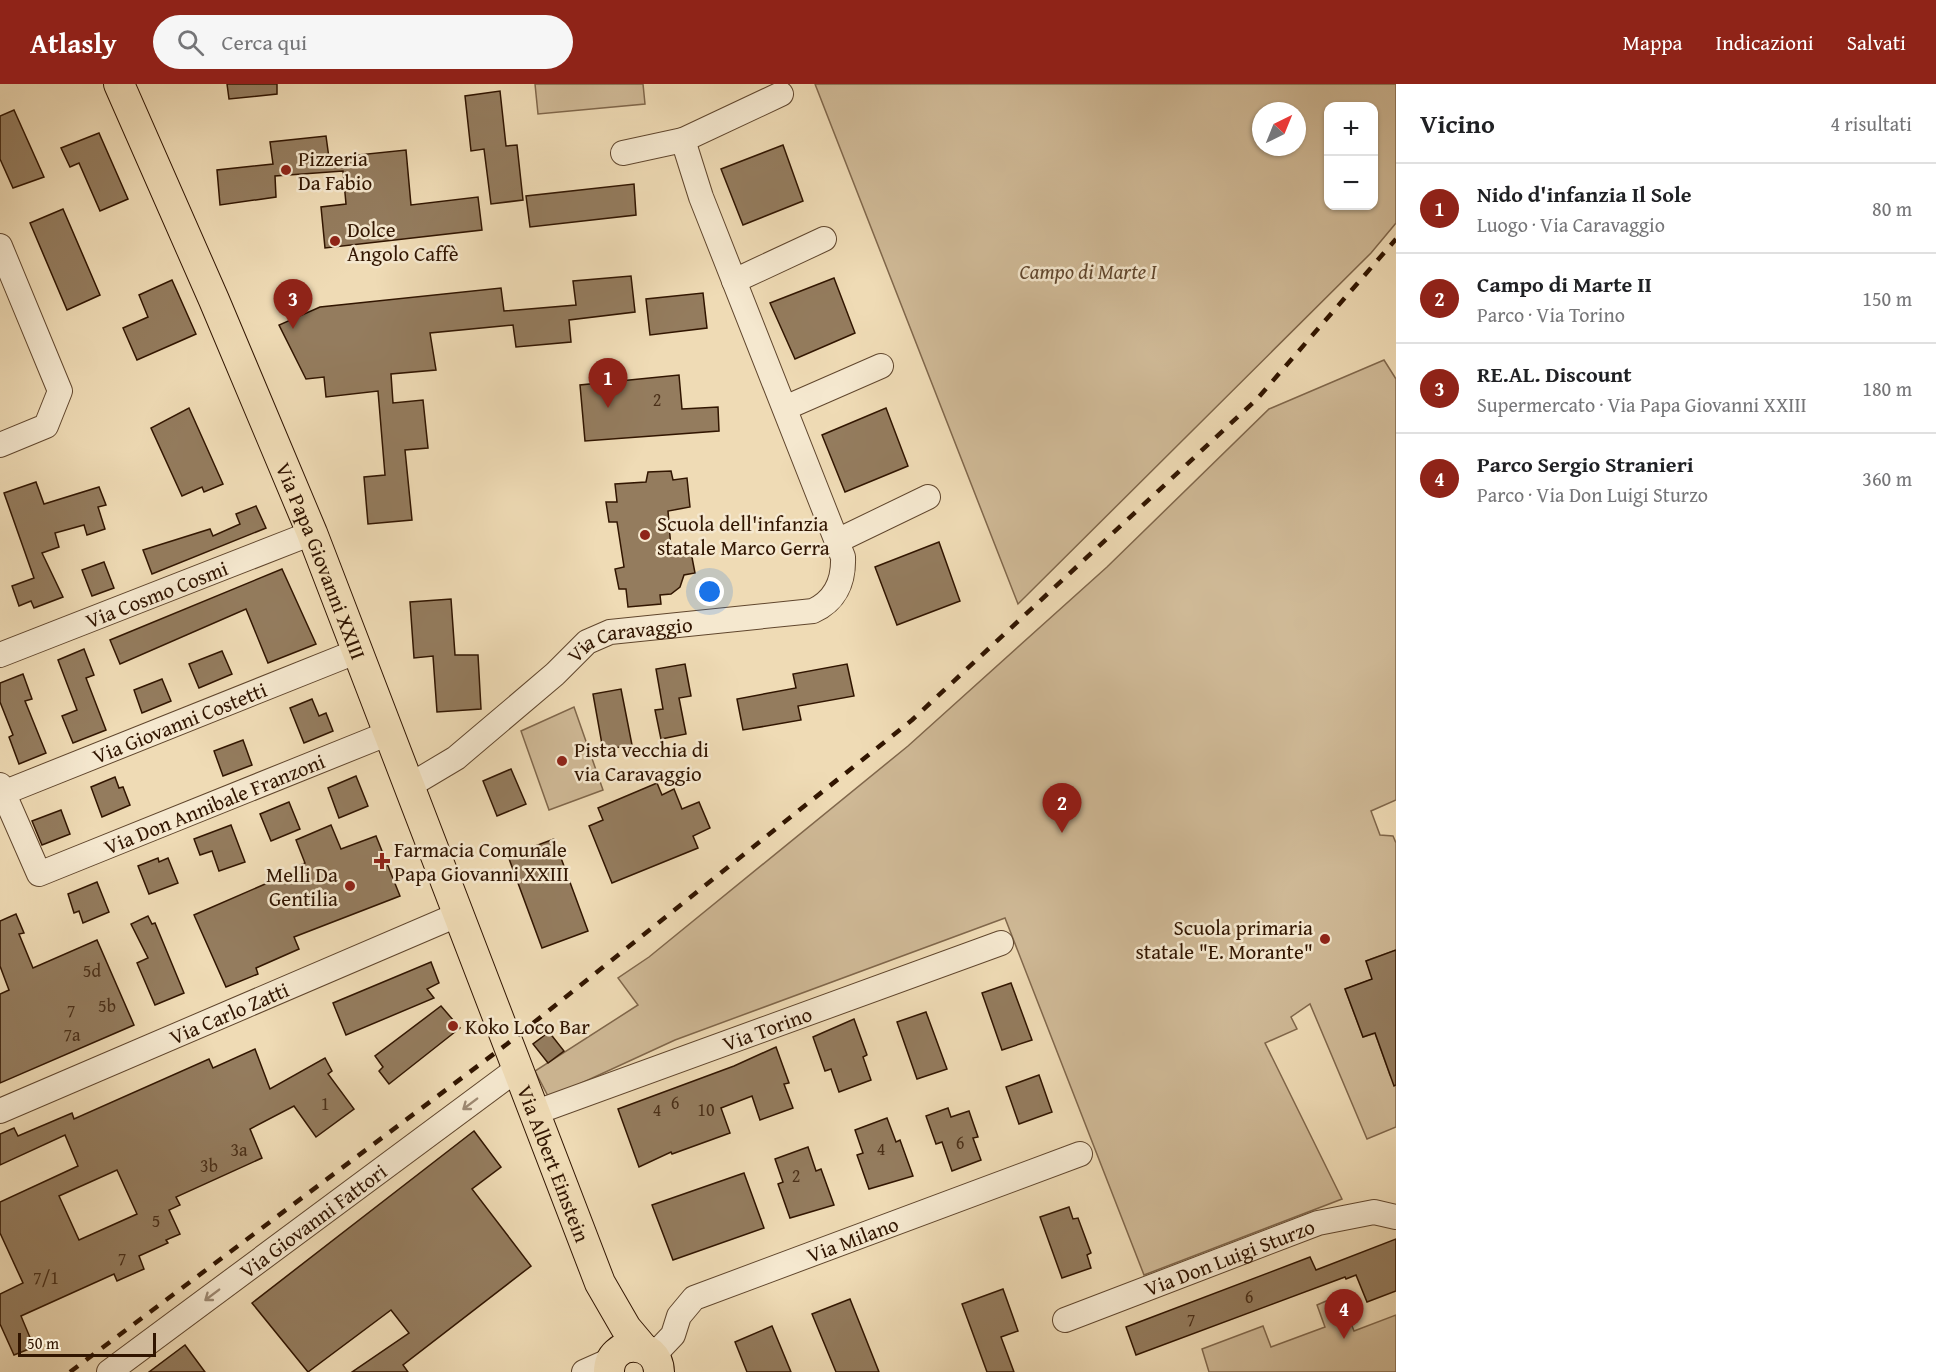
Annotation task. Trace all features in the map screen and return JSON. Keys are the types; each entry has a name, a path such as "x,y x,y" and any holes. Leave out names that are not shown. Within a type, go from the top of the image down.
{"main road":[{"name":"Via Papa Giovanni XXIII","path":"119,84 214,300 312,533 512,1057"},
{"name":"Via Albert Einstein","path":"512,1057 600,1283 626,1328 632,1360"}],"street":[{"path":"623,153 683,140 781,94"},
{"name":"Via Caravaggio","path":"409,786 456,758 555,674 587,642 610,632 813,611 832,599 842,578 843,558 837,540 701,197 683,140"},
{"path":"735,280 824,239"},
{"path":"0,246 60,392 46,426 0,445"},
{"path":"784,408 881,366"},
{"path":"837,540 928,497"},
{"name":"Via Cosmo Cosmi","path":"0,655 312,533"},
{"name":"Via Giovanni Costetti","path":"2,789 358,651"},
{"name":"Via Don Annibale Franzoni","path":"2,789 39,874 389,733"},
{"name":"Via Carlo Zatti","path":"0,1111 457,915"},
{"name":"Via Torino","path":"534,1113 1001,943"},
{"name":"Via Giovanni Fattori","path":"109,1372 512,1057"},
{"name":"Via Milano","path":"632,1360 673,1335 679,1316 693,1298 1080,1154"},
{"name":"Via Don Luigi Sturzo","path":"1065,1320 1318,1223 1374,1212 1396,1217"},
{"path":"584,1372 632,1360"}],"green space":[{"path":"535,84 643,84 645,104 538,114"},
{"name":"Campo di Marte I","path":"815,84 1396,84 1396,223 1371,253 1018,604"},
{"path":"1384,360 1396,379 1396,800 1371,811 1380,835 1393,836 1396,843 1396,950 1366,961 1373,979 1345,989 1363,1037 1375,1033 1390,1075 1396,1073 1396,1127 1367,1139 1310,1004 1291,1017 1297,1029 1265,1043 1342,1199 1144,1275 1005,918 675,1040 549,1098 535,1071 638,1005 618,978 649,957 908,746 1107,567 1269,409"},
{"name":"Pista vecchia di via Caravaggio","path":"574,707 603,790 549,810 521,731"},
{"path":"1340,1295 1354,1331 1396,1315 1396,1372 1209,1372 1202,1349 1263,1326 1271,1347 1325,1327 1317,1305"}],"building":[{"path":"227,84 277,84 277,94 229,99"},
{"path":"500,91 506,146 517,145 523,200 491,204 484,149 471,151 465,96"},
{"path":"14,110 44,177 13,188 0,159 0,116"},
{"path":"99,133 128,199 100,211 79,163 70,167 61,148"},
{"path":"326,136 329,158 406,150 411,205 478,197 482,230 325,248 321,207 346,204 343,171 275,176 276,197 220,205 217,170 273,164 270,142"},
{"path":"783,145 803,201 743,225 721,169"},
{"path":"634,184 636,215 530,227 526,196"},
{"path":"63,209 100,295 67,310 30,223"},
{"path":"631,276 635,312 569,320 571,342 516,347 513,325 430,333 436,370 391,374 393,403 423,400 428,448 405,450 412,520 368,524 364,477 385,475 378,391 326,397 324,377 306,379 279,325 320,307 501,288 504,311 576,305 573,281"},
{"path":"834,278 855,333 795,359 770,303"},
{"path":"172,280 196,334 137,360 123,328 148,317 139,295"},
{"path":"703,293 707,328 650,335 646,299"},
{"path":"679,375 682,409 718,407 719,431 585,441 580,385"},
{"path":"189,408 223,484 204,492 202,487 182,496 151,428"},
{"path":"886,408 908,466 845,492 822,435"},
{"name":"Scuola dell'infanzia statale Marco Gerra","path":"671,471 673,480 687,478 690,507 668,511 671,549 690,547 695,573 684,575 680,587 671,594 660,595 661,604 628,607 626,589 619,589 615,569 624,567 617,522 609,522 606,502 617,502 615,484 646,482 648,472"},
{"path":"36,482 44,504 99,487 106,505 98,507 105,529 87,535 84,525 55,533 59,547 42,553 63,597 34,608 31,601 19,606 12,586 34,578 4,493"},
{"path":"256,506 266,528 152,574 143,550 210,529 213,536 240,524 236,514"},
{"path":"939,542 960,601 897,625 875,567"},
{"path":"104,562 114,588 92,596 82,570"},
{"path":"282,569 316,644 268,663 246,609 120,664 110,640"},
{"path":"451,599 455,655 478,655 481,709 437,712 433,656 414,658 410,602"},
{"path":"84,649 94,675 86,678 106,730 73,743 62,716 77,710 58,660"},
{"path":"222,651 232,674 199,688 189,664"},
{"path":"685,664 691,696 679,698 686,734 661,739 655,710 663,709 656,669"},
{"path":"847,664 854,696 798,706 801,720 743,730 737,699 796,688 793,674"},
{"path":"23,674 32,699 25,701 46,753 19,764 9,737 13,735 0,702 0,683"},
{"path":"162,679 171,701 142,713 134,690"},
{"path":"621,689 632,745 603,750 593,694"},
{"path":"312,699 319,716 326,713 333,731 304,743 290,708"},
{"path":"243,740 252,765 223,776 214,751"},
{"path":"511,769 526,804 497,816 483,781"},
{"path":"356,776 368,806 339,818 328,788"},
{"path":"115,777 119,788 123,787 130,805 102,817 91,787"},
{"path":"657,783 662,795 674,789 682,809 699,802 710,828 693,836 698,848 612,883 589,826 603,820 598,808"},
{"path":"289,802 300,829 271,841 260,814"},
{"path":"61,810 70,834 42,845 32,821"},
{"path":"231,825 245,862 219,871 212,851 200,855 194,839"},
{"path":"331,825 341,849 376,836 400,896 294,937 299,949 256,968 258,974 226,987 194,915 295,871 293,868 305,863 296,840"},
{"path":"554,839 588,931 542,948 508,856"},
{"path":"158,858 159,862 168,858 178,883 149,894 138,866"},
{"path":"97,882 109,912 83,923 79,911 74,913 68,894"},
{"path":"16,914 24,933 19,934 33,968 97,940 134,1025 0,1083 0,994 9,990 0,966 0,921"},
{"path":"148,916 152,924 155,923 184,993 155,1005 137,963 148,958 131,924"},
{"path":"1396,950 1396,1085 1394,1086 1375,1033 1363,1037 1345,989 1372,979 1366,961"},
{"path":"431,962 439,983 427,989 434,998 346,1035 333,1003"},
{"path":"1011,983 1032,1040 1002,1050 982,993"},
{"path":"441,1006 460,1028 389,1084 379,1071 383,1067 375,1056"},
{"path":"926,1012 947,1069 917,1079 897,1022"},
{"path":"854,1019 867,1055 863,1057 871,1080 839,1092 831,1069 825,1071 813,1037"},
{"path":"549,1032 564,1051 548,1063 533,1044"},
{"path":"776,1047 789,1083 784,1084 793,1108 760,1120 752,1096 721,1108 730,1133 672,1154 671,1152 639,1167 618,1109 734,1066"},
{"path":"255,1049 270,1089 325,1058 332,1071 328,1074 354,1109 316,1137 294,1106 250,1129 262,1158 176,1197 180,1205 169,1210 180,1234 166,1240 168,1243 139,1256 144,1269 117,1281 114,1274 21,1316 34,1347 14,1355 0,1324 0,1294 23,1283 0,1233 0,1202 78,1166 65,1135 0,1165 0,1134 14,1128 18,1136 72,1113 74,1119 209,1059 213,1068","holes":["117,1170 137,1214 79,1240 59,1196"]},
{"path":"1039,1075 1052,1112 1019,1124 1006,1087"},
{"path":"948,1108 951,1117 969,1111 978,1137 973,1138 981,1160 952,1171 942,1142 936,1144 926,1116"},
{"path":"887,1118 896,1142 900,1140 913,1176 869,1189 857,1155 863,1153 855,1130"},
{"path":"474,1131 501,1167 472,1189 531,1266 403,1365 408,1372 352,1372 409,1333 391,1310 308,1372 252,1303"},
{"path":"808,1147 816,1171 821,1169 834,1205 790,1218 778,1184 783,1182 775,1159"},
{"path":"744,1173 764,1228 673,1260 652,1205"},
{"path":"1069,1207 1073,1219 1078,1218 1091,1253 1087,1255 1091,1268 1062,1278 1040,1217"},
{"path":"1396,1239 1396,1291 1367,1302 1356,1275 1346,1279 1345,1277 1136,1355 1126,1327 1310,1257 1316,1270"},
{"path":"1003,1289 1018,1331 1001,1337 1014,1372 987,1372 962,1304"},
{"path":"850,1299 879,1372 836,1372 812,1314"},
{"path":"772,1326 791,1372 747,1372 735,1342"},
{"path":"185,1345 205,1372 149,1372"}],"railway":[{"path":"70,1372 507,1044 912,720 1257,399 1396,239"}],"place":[{"name":"Pizzeria Da Fabio","path":"286,170"},
{"name":"Dolce Angolo Caffè","path":"335,241"},
{"name":"RE.AL. Discount","path":"293,329"},
{"name":"Nido d'infanzia Il Sole","path":"608,408"},
{"name":"Scuola dell'infanzia statale Marco Gerra","path":"645,535"},
{"name":"Pista vecchia di via Caravaggio","path":"562,761"},
{"name":"Campo di Marte II","path":"1062,833"},
{"name":"Farmacia Comunale Papa Giovanni XXIII","path":"382,861"},
{"name":"Melli Da Gentilia","path":"350,886"},
{"name":"Scuola primaria statale \"E. Morante\"","path":"1325,939"},
{"name":"Koko Loco Bar","path":"453,1026"},
{"name":"Parco Sergio Stranieri","path":"1344,1339"}]}
